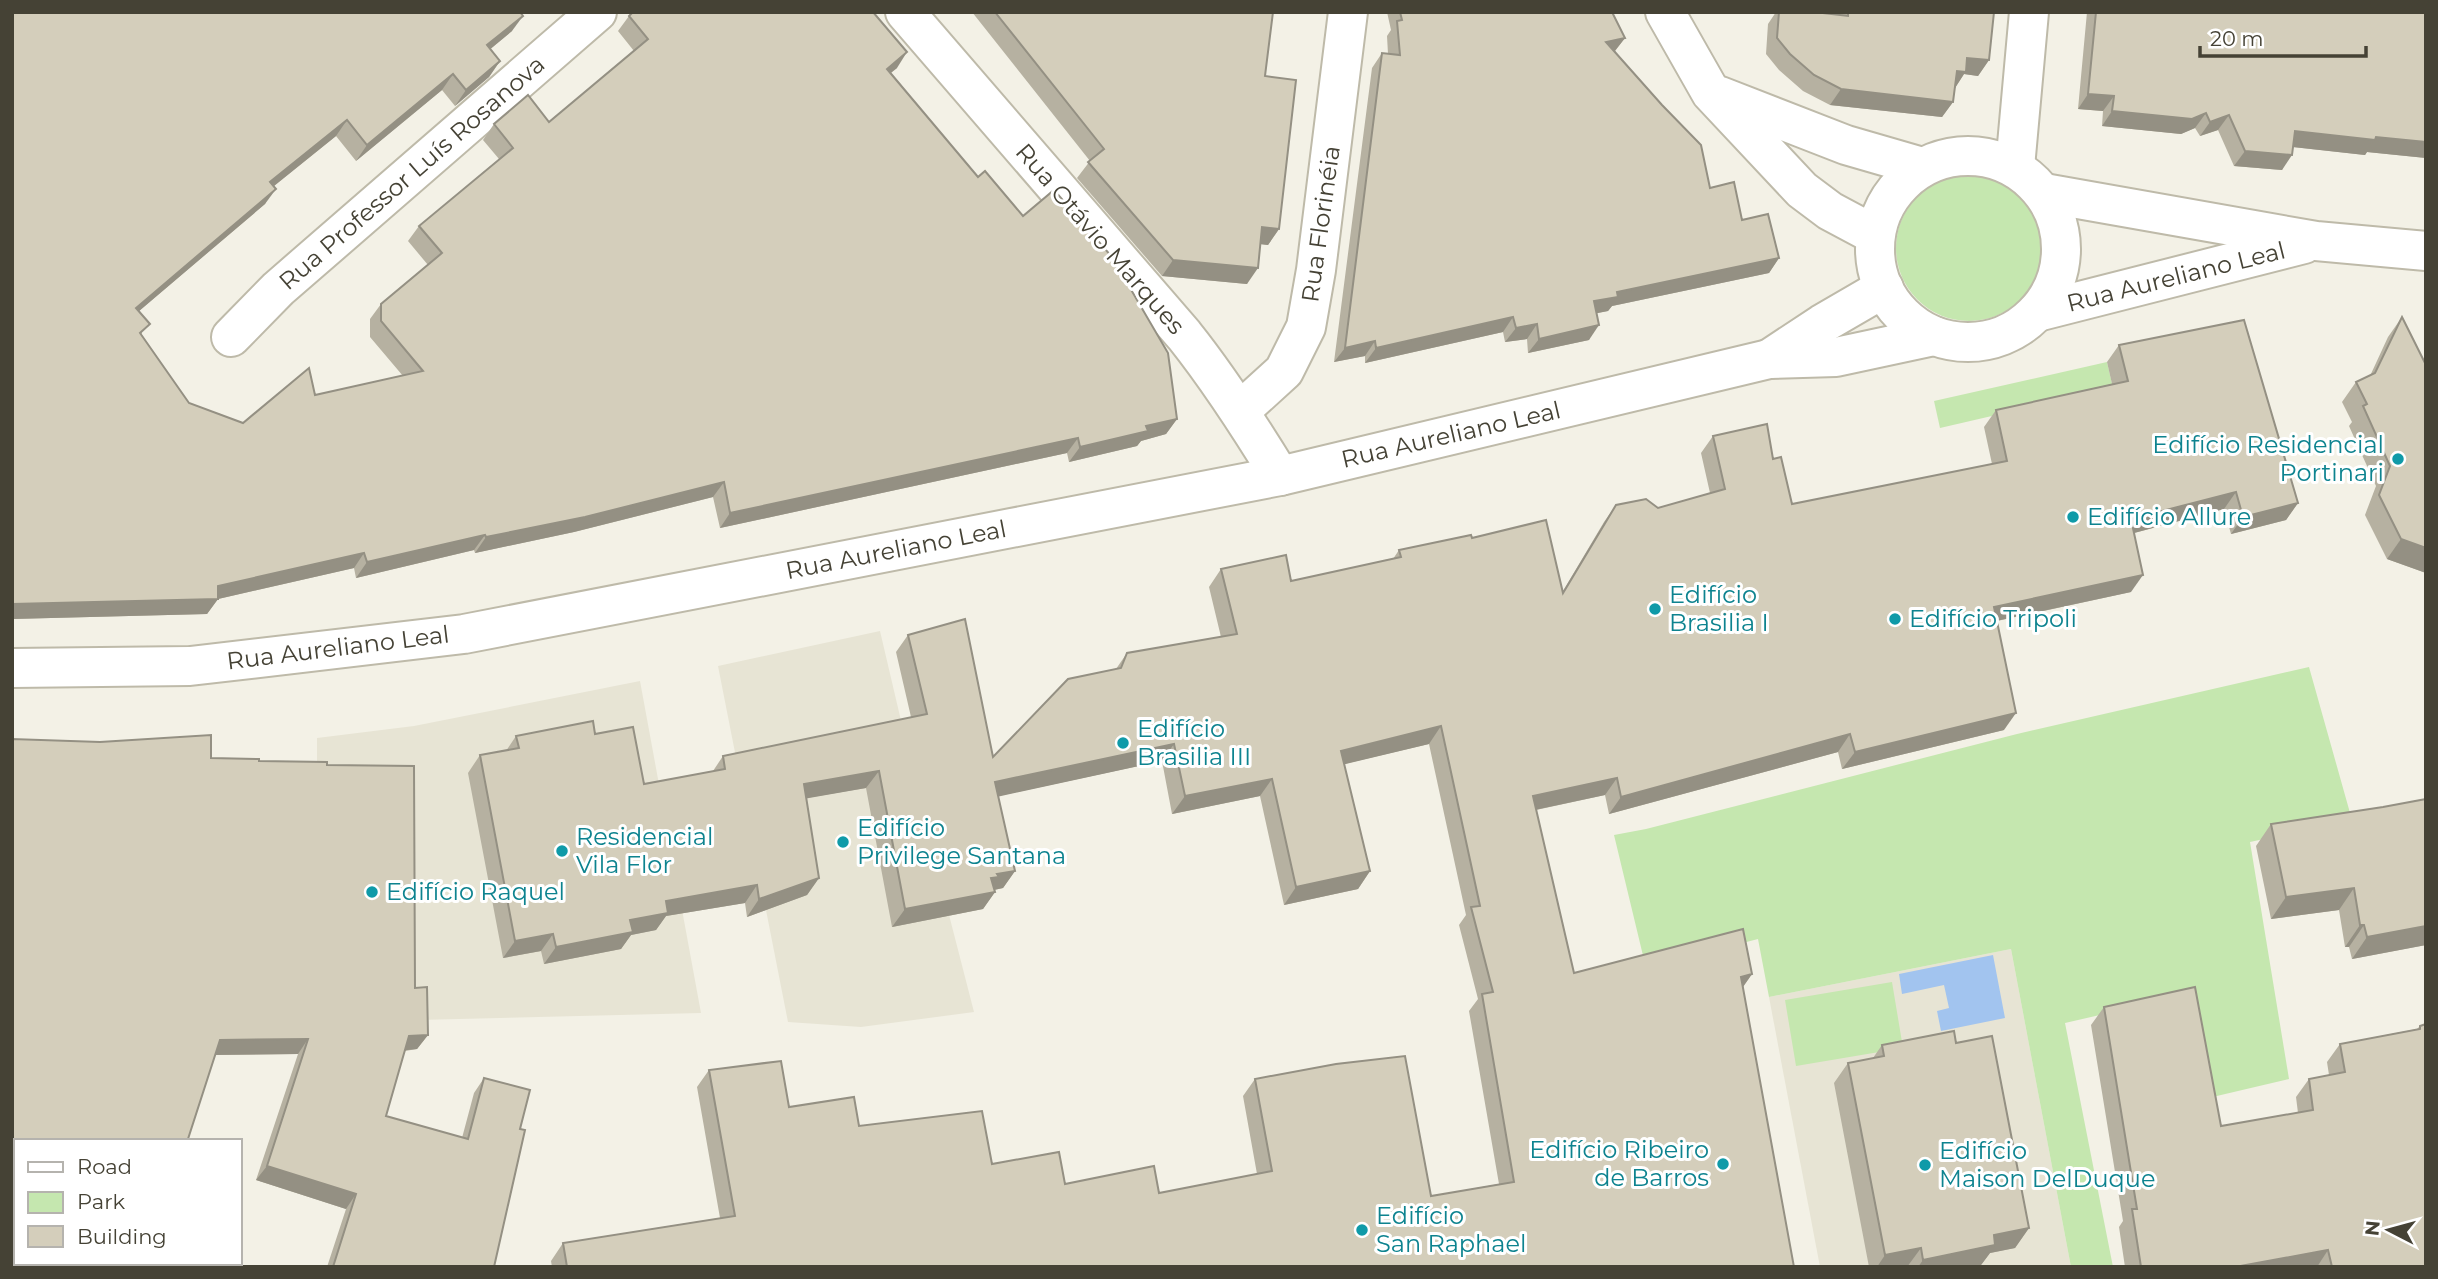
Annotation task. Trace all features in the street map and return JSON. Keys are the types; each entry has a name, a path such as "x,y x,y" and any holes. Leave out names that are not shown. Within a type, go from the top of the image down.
{"street":[{"name":"Rua Professor Luís Rosanova","path":"231,337 278,289 597,12"},
{"name":"Rua Otávio Marques","path":"905,12 1184,335 1240,411 1280,476"},
{"name":"Rua Florinéia","path":"1240,411 1284,371 1306,327 1316,270 1348,12"},
{"path":"1665,12 1710,93 1802,190 1830,211 1875,235"},
{"path":"2015,167 2029,12"},
{"path":"1710,93 1846,145 1922,167"},
{"name":"Rua Aureliano Leal","path":"1953,156 1985,156 2015,167 2044,193 2057,222 2062,254 2054,285 2037,312 2016,329 1989,340 1961,342 1934,336 1913,325 1896,308 1884,288 1875,262 1875,235 1881,214 1892,196 1905,179 1922,167 1953,156"},
{"name":"Rua Aureliano Leal","path":"2044,193 2316,241 2426,251"},
{"name":"Rua Aureliano Leal","path":"2037,312 2316,241"},
{"name":"Rua Aureliano Leal","path":"1769,359 1884,288"},
{"name":"Rua Aureliano Leal","path":"12,668 190,666 464,634 1280,476 1769,359 1836,357 1934,336"}],"shaded area":[{"path":"880,631 921,806 974,1012 861,1027 788,1022 718,666"},
{"path":"640,681 701,1013 418,1020 317,1058 317,738 414,726"},
{"path":"2011,949 2071,1267 1820,1267 1769,997"}],"green space":[{"path":"1969,175 1997,181 2021,196 2036,220 2042,248 2036,276 2021,300 1997,315 1969,321 1941,315 1917,300 1902,276 1896,248 1902,220 1917,196 1941,181"},
{"path":"2107,362 2113,388 1940,428 1934,401"},
{"path":"2309,667 2352,820 2250,842 2289,1079 2204,1099 2178,997 2065,1023 2113,1267 2071,1267 2011,949 1769,997 1758,939 1646,968 1614,835 2017,734"},
{"path":"1892,982 1903,1048 1796,1066 1785,1000"}],"water":[{"path":"1993,955 2005,1018 1941,1031 1937,1011 1949,1008 1944,985 1902,994 1899,974"}],"building":[{"path":"12,12 520,12 523,16 487,45 500,61 466,90 453,74 367,145 347,120 270,182 276,189 136,308 150,324 140,333 189,403 243,423 309,368 315,395 423,371 381,321 381,304 442,253 419,226 513,148 494,124 528,95 549,122 648,39 629,16 633,12 873,12 907,52 887,69 978,177 985,171 1023,216 1054,190 1112,257 1168,353 1177,419 1146,426 1148,431 1080,447 1078,438 730,513 724,482 585,517 486,537 485,535 367,562 364,553 218,586 218,599 12,604"},
{"path":"995,12 1273,12 1265,76 1296,80 1279,229 1262,227 1258,268 1173,260 1088,162 1104,149"},
{"path":"1400,12 1612,12 1625,38 1606,42 1701,145 1710,188 1734,182 1742,220 1768,214 1779,258 1617,292 1618,297 1594,301 1599,325 1539,339 1537,324 1516,328 1513,317 1376,348 1375,341 1345,348 1382,53 1400,55 1397,21 1402,20"},
{"path":"1779,12 1848,16 1848,12 1994,12 1989,60 1967,58 1966,72 1957,71 1953,102 1841,89 1814,75 1790,54 1777,38"},
{"path":"2096,12 2426,12 2426,142 2376,137 2375,140 2295,131 2292,155 2245,151 2229,115 2210,122 2206,113 2192,119 2112,111 2114,96 2088,94"},
{"name":"Edifício Residencial Portinari","path":"2402,317 2426,365 2426,548 2401,539 2379,495 2390,466 2363,406 2367,404 2356,382 2375,373"},
{"path":"2244,320 2298,503 2243,517 2236,492 2131,519 2143,575 1994,607 2016,713 1855,752 1850,734 1621,797 1617,778 1533,796 1574,973 1743,929 1752,974 1741,977 1794,1267 567,1267 563,1243 735,1216 709,1070 781,1061 789,1107 854,1097 859,1126 982,1111 992,1164 1059,1152 1065,1184 1154,1166 1159,1193 1272,1171 1255,1079 1336,1064 1405,1056 1431,1196 1514,1182 1482,994 1493,992 1471,907 1480,906 1441,726 1341,751 1370,871 1296,887 1272,779 1185,796 1174,744 995,782 1015,871 997,874 999,877 991,878 995,892 905,909 879,771 804,784 819,878 759,899 757,885 666,901 668,913 630,920 633,932 556,947 553,934 515,941 480,755 519,748 516,736 593,721 595,734 633,727 644,784 725,769 723,756 927,714 908,635 965,619 993,757 1068,679 1121,668 1127,653 1237,634 1221,569 1286,555 1291,581 1401,557 1399,550 1471,535 1472,538 1546,520 1563,593 1616,505 1646,499 1658,508 1725,489 1713,436 1767,424 1773,459 1781,457 1792,504 2007,461 1996,410 2128,381 2119,345"},
{"path":"211,735 211,758 327,762 327,765 414,766 415,988 427,987 428,1035 409,1036 386,1116 468,1139 484,1078 530,1090 520,1129 525,1130 494,1267 333,1267 356,1194 267,1166 308,1039 220,1040 188,1139 14,1139 14,1265 199,1267 12,1267 12,739 100,742"},
{"path":"2426,799 2426,926 2367,937 2364,925 2360,925 2354,888 2286,897 2271,824"},
{"path":"2195,987 2221,1126 2313,1110 2309,1079 2345,1072 2340,1044 2420,1029 2420,1026 2426,1024 2426,1267 2332,1267 2328,1250 2235,1267 2141,1267 2132,1209 2137,1209 2104,1007"},
{"name":"Edifício Maison DelDuque","path":"1954,1031 1956,1043 1992,1036 2029,1228 1994,1235 1995,1245 1923,1260 1921,1248 1885,1255 1848,1063 1884,1056 1882,1045"}],"place":[{"name":"Edifício Residencial Portinari","path":"2398,459"},
{"name":"Edifício Allure","path":"2073,517"},
{"name":"Edifício Brasilia I","path":"1655,609"},
{"name":"Edifício Tripoli","path":"1895,619"},
{"name":"Edifício Brasilia III","path":"1123,743"},
{"name":"Edifício Privilege Santana","path":"843,842"},
{"name":"Residencial Vila Flor","path":"562,851"},
{"name":"Edifício Raquel","path":"372,892"},
{"name":"Edifício Ribeiro de Barros","path":"1723,1164"},
{"name":"Edifício Maison DelDuque","path":"1925,1165"},
{"name":"Edifício San Raphael","path":"1362,1230"}]}
